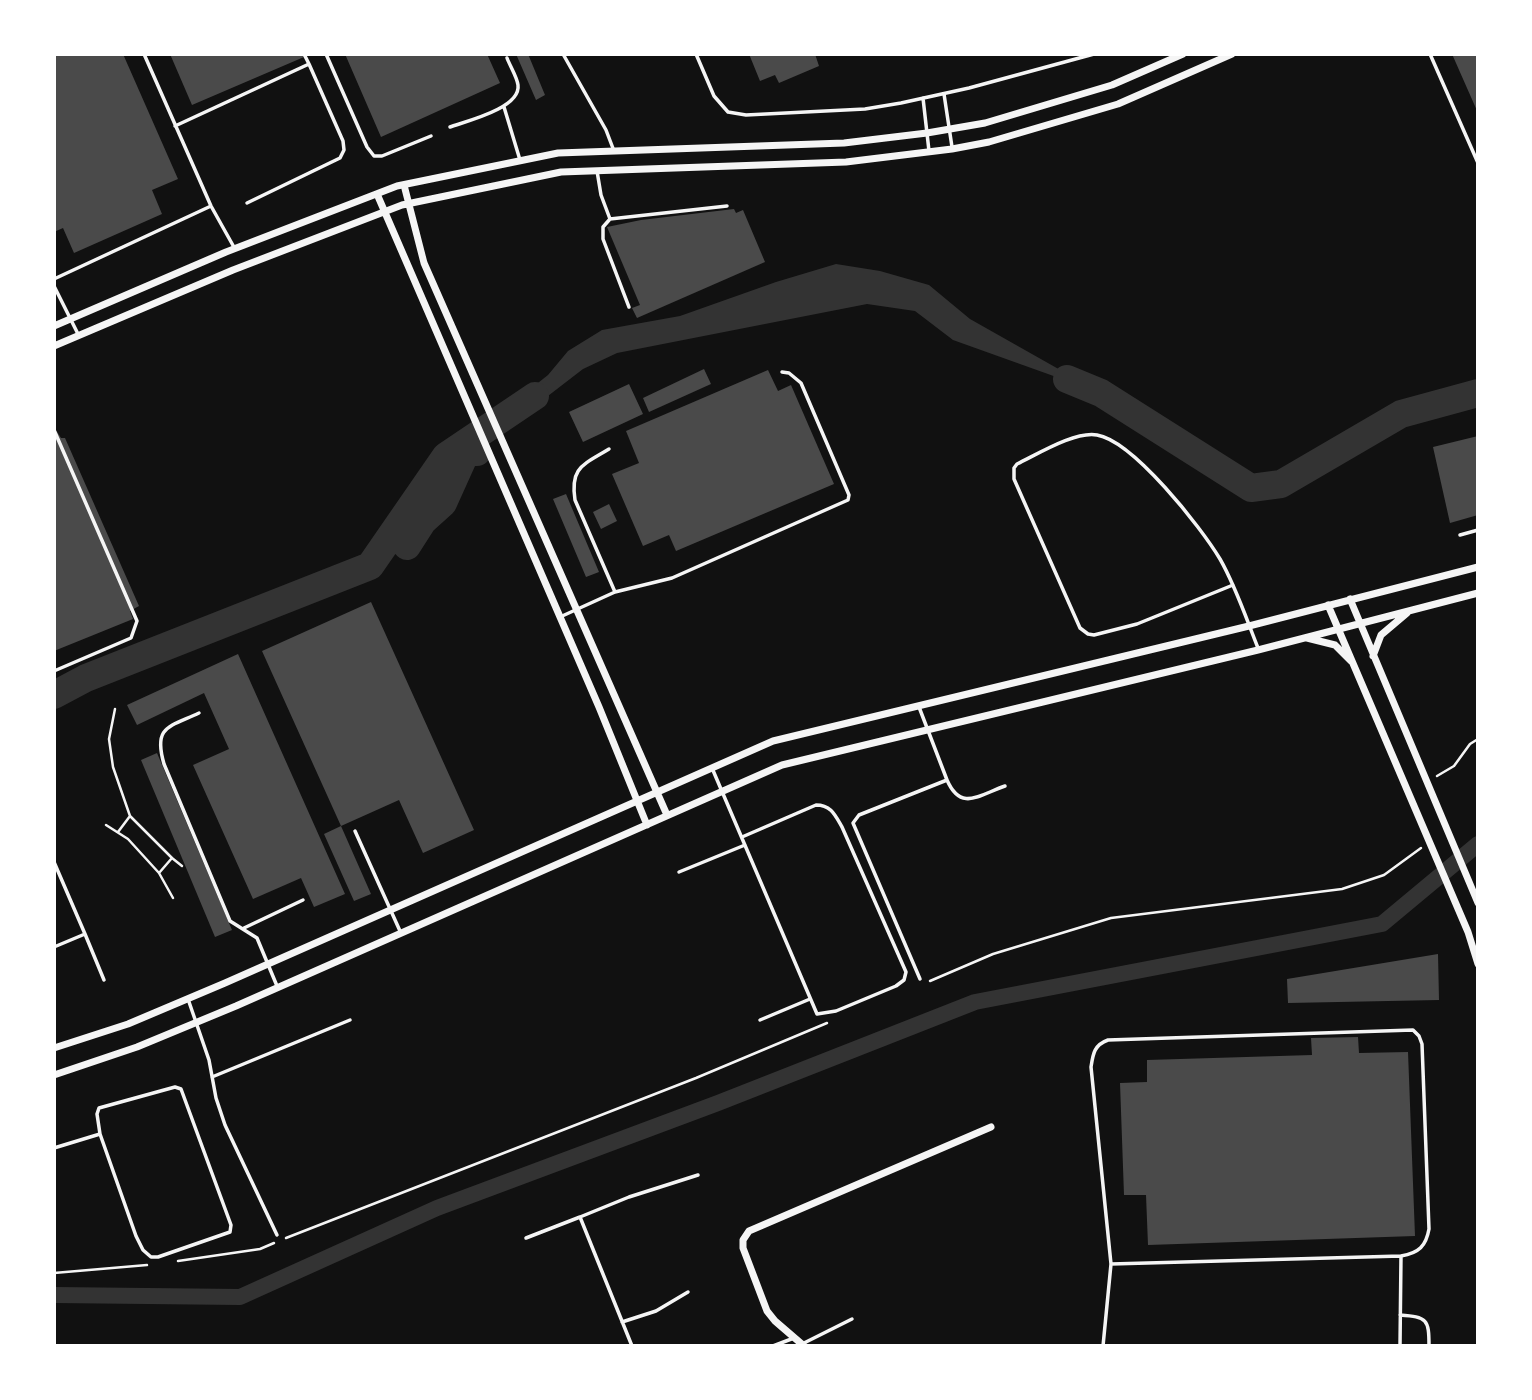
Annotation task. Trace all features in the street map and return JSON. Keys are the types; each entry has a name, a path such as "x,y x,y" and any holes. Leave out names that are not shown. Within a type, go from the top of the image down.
{"street":[{"path":"54,326 235,248 404,185 558,152 844,143 927,133 985,123 1112,85 1183,54"},
{"path":"54,346 233,270 409,204 561,172 846,162 952,149 989,142 1118,104 1232,54"},
{"path":"404,185 424,263 667,815"},
{"path":"377,194 494,461 647,825"},
{"path":"54,1048 128,1024 188,999 773,741 1249,626 1478,567"},
{"path":"54,1075 137,1047 278,988 782,765 1258,650 1478,593"},
{"path":"1350,599 1478,903"},
{"path":"1328,605 1468,932 1478,964"},
{"path":"1373,656 1381,635 1410,610"},
{"path":"1303,637 1335,645 1354,664"},
{"path":"803,1345 775,1321 757,1290 743,1248 743,1240 749,1231 991,1127"}],"lane":[{"path":"144,54 211,206 235,248"},
{"path":"247,202 340,158 344,150 343,141 304,54"},
{"path":"326,54 367,147 374,156 382,156 431,136"},
{"path":"563,54 606,130 614,151"},
{"path":"696,54 714,96 728,112 746,115 865,109 944,94 1094,54"},
{"path":"1430,54 1478,163"},
{"path":"450,127 504,107 516,95 518,85 507,58"},
{"path":"175,126 309,64"},
{"path":"944,94 952,149"},
{"path":"923,98 929,151"},
{"path":"504,107 520,160"},
{"path":"597,171 601,195 610,219"},
{"path":"54,279 211,206"},
{"path":"629,307 603,239 603,227 610,219 727,206"},
{"path":"54,286 79,335"},
{"path":"560,617 615,592 672,578 848,500 849,495 801,383 789,373 782,372"},
{"path":"54,430 137,621 131,638 54,671"},
{"path":"1233,585 1137,624 1094,635 1084,632 1014,479 1014,468 1017,464 1076,436 1096,434 1112,440 1142,463 1191,519 1221,560 1233,585 1258,650"},
{"path":"609,449 580,466 572,485 575,500 615,592"},
{"path":"1460,535 1478,530"},
{"path":"919,705 952,793 966,800 1005,786"},
{"path":"199,713 167,728 159,738 159,748 230,921 257,938 278,988"},
{"path":"712,768 817,1014 836,1011 904,980 906,972 842,827 831,809 816,805 742,837"},
{"path":"920,979 853,823 859,815 947,780"},
{"path":"355,831 401,934"},
{"path":"679,872 745,845"},
{"path":"54,862 104,980"},
{"path":"244,928 303,900"},
{"path":"54,947 85,934"},
{"path":"188,999 209,1060 225,1125 277,1235"},
{"path":"760,1020 810,999"},
{"path":"212,1077 350,1020"},
{"path":"1103,1346 1111,1264 1091,1068 1093,1055 1099,1044 1108,1040 1413,1030 1419,1036 1422,1044 1429,1229 1427,1242 1420,1249 1401,1256 1111,1264"},
{"path":"175,1087 181,1089 226,1212 230,1232 158,1257 151,1257 143,1250 136,1236 100,1134 97,1114 99,1108 175,1087"},
{"path":"54,1148 100,1134"},
{"path":"526,1238 629,1198 698,1175"},
{"path":"580,1217 632,1346"},
{"path":"1400,1346 1401,1256"},
{"path":"622,1322 656,1311 688,1292"},
{"path":"1400,1315 1421,1317 1426,1321 1429,1346"},
{"path":"803,1345 852,1319"},
{"path":"773,1346 794,1339"}],"path":[{"path":"115,709 109,739 113,767 130,816 182,866"},
{"path":"1427,781 1454,766 1478,738"},
{"path":"118,832 130,816"},
{"path":"106,825 128,839 159,873 173,898"},
{"path":"928,981 993,954 1111,918 1342,890 1384,875 1429,842"},
{"path":"159,873 172,858"},
{"path":"167,1263 260,1249 696,1078 838,1019"},
{"path":"54,1273 154,1265"}],"shaded area":[{"path":"836,264 880,271 929,285 970,319 1101,393 953,340 915,311 867,304 617,353 583,369 509,426 500,405 524,394 548,375 568,351 602,330 680,316"}],"building":[{"path":"54,54 123,54 178,179 152,190 162,214 74,253 63,228 54,232"},
{"path":"170,54 303,54 304,57 192,105"},
{"path":"345,54 487,54 500,83 381,137"},
{"path":"516,54 528,54 545,95 536,100"},
{"path":"749,54 815,54 819,66 779,83 775,75 760,81"},
{"path":"1452,54 1478,54 1478,113"},
{"path":"734,209 736,213 743,210 765,262 637,318 632,308 640,305 607,227 641,220"},
{"path":"704,369 711,384 649,412 643,398"},
{"path":"768,370 778,391 791,385 834,484 676,551 669,535 643,546 612,474 639,463 626,431"},
{"path":"629,384 643,414 583,442 569,412"},
{"path":"54,427 61,438 65,438 139,606 130,611 133,619 54,651"},
{"path":"1478,436 1478,515 1450,523 1433,447"},
{"path":"566,494 599,572 586,577 553,499"},
{"path":"609,504 617,521 601,529 593,512"},
{"path":"371,602 474,830 423,853 399,800 341,826 262,651"},
{"path":"238,654 345,894 314,907 301,878 253,899 193,765 229,749 204,693 137,725 127,705"},
{"path":"157,753 232,930 215,937 141,760"},
{"path":"341,826 371,894 354,901 324,834"},
{"path":"1438,954 1439,1000 1288,1003 1287,979"},
{"path":"1358,1037 1359,1053 1408,1052 1415,1236 1148,1245 1146,1195 1124,1195 1120,1083 1147,1082 1147,1060 1312,1055 1311,1038"}],"waterway":[{"path":"1067,379 1101,393 1251,488 1281,484 1401,414 1478,393"},
{"path":"54,695 86,678 370,566 446,456 535,396"},
{"path":"407,546 423,521 443,503 466,452 477,452"},
{"path":"54,1295 240,1297 437,1208 718,1103 975,1002 1382,924 1478,844"}]}
